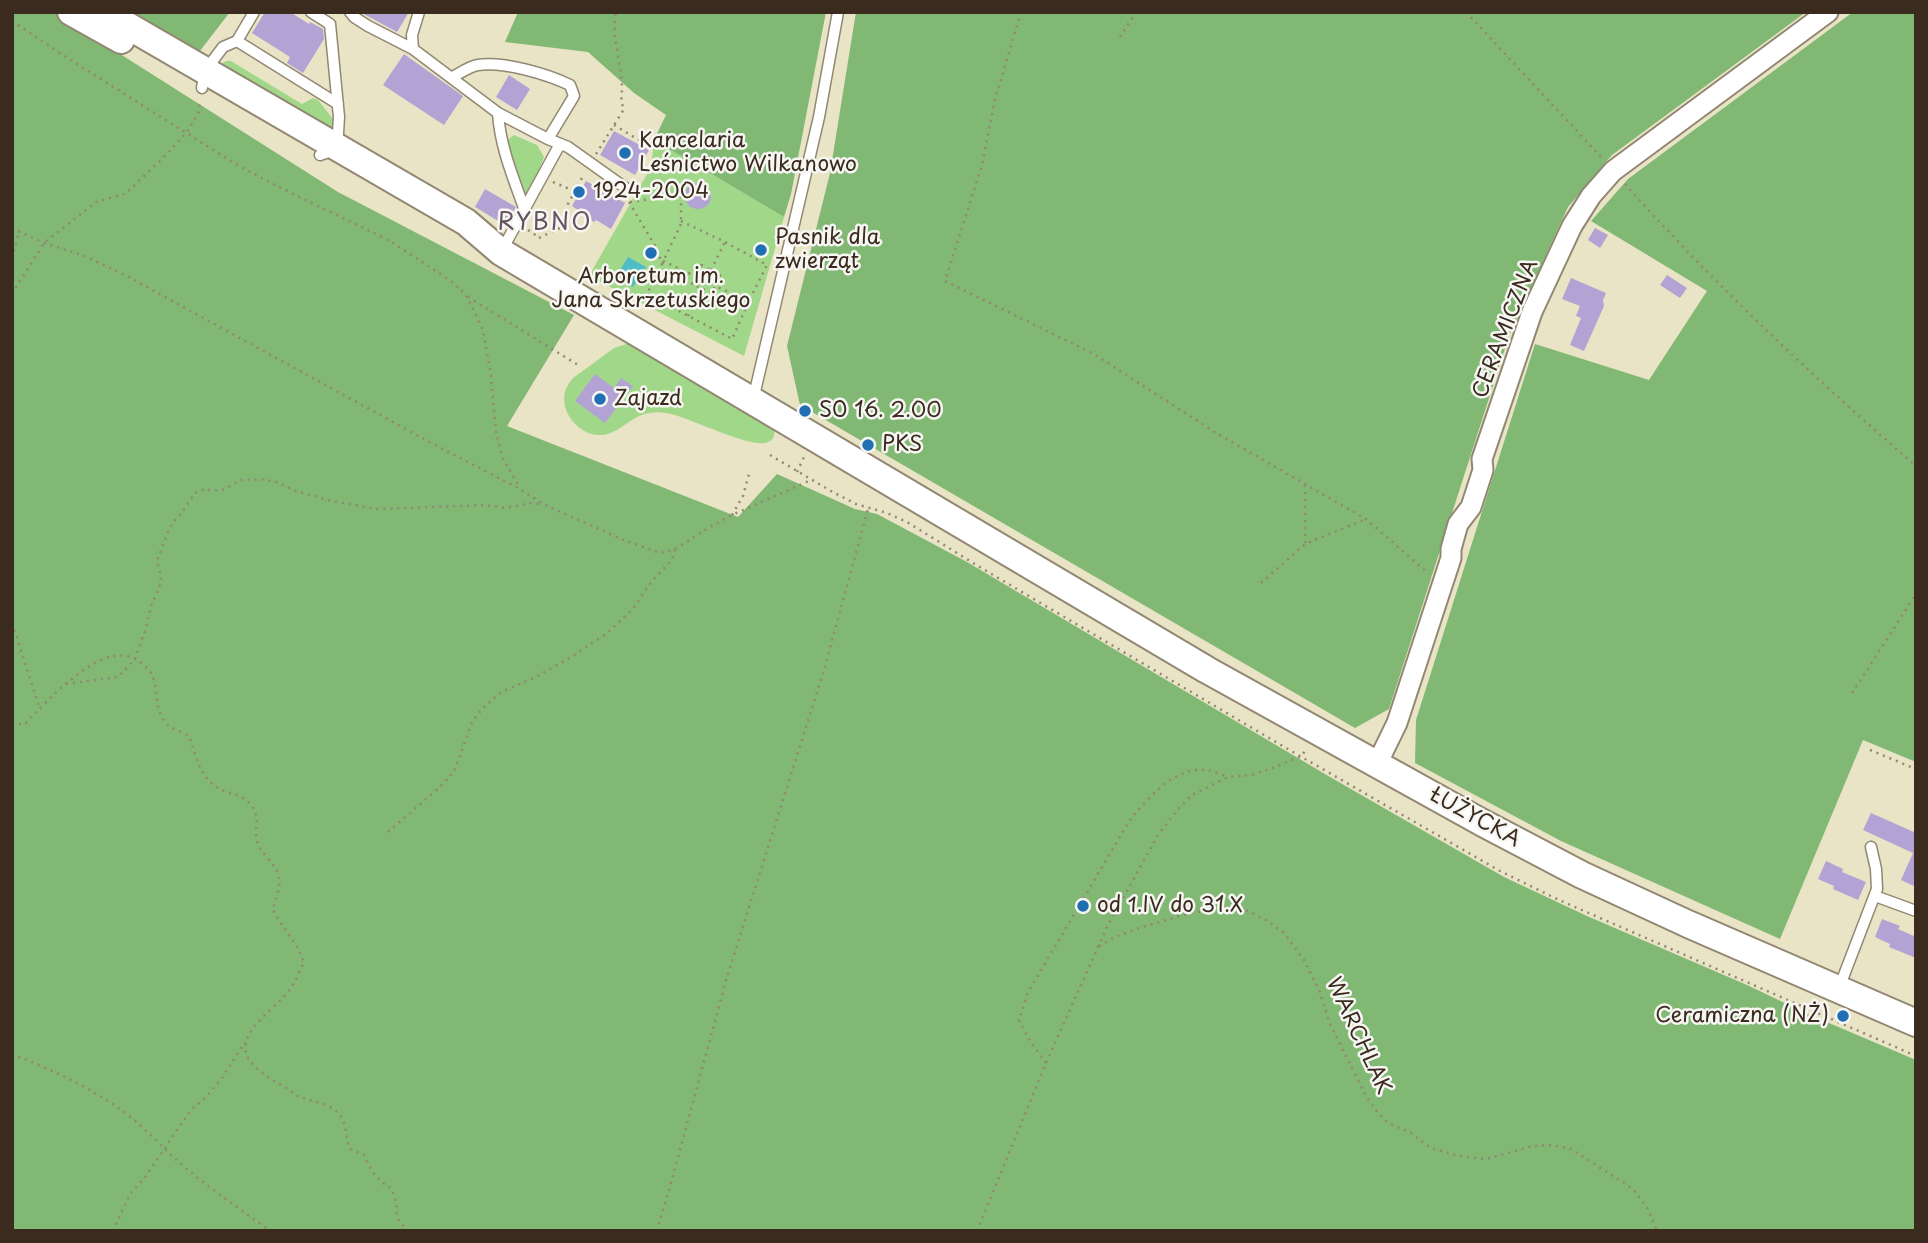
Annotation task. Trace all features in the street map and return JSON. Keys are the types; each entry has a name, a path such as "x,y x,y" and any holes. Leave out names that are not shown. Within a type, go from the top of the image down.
{"main road":[{"path":"71,12 203,80"},
{"path":"104,12 203,80"},
{"name":"ŁUŻYCKA","path":"203,80 329,152 469,242 501,252 1207,670 1481,822 1583,875 1688,924 1916,1023"}],"street":[{"name":"CERAMICZNA","path":"1377,764 1397,723 1451,558 1458,524 1471,507 1483,470 1482,459 1532,312 1572,226 1591,196 1828,12"}],"lane":[{"path":"203,80 222,47 237,41 254,12"},
{"path":"311,12 330,24 339,117 329,152"},
{"path":"350,12 368,26 414,49 498,113 591,162 627,188"},
{"path":"414,49 412,35 419,12"},
{"path":"753,401 819,117 838,12"},
{"path":"237,41 338,104"},
{"path":"453,77 476,65 502,66 552,76 570,85 574,96 548,139"},
{"path":"498,113 505,155 524,208"},
{"path":"501,252 560,144"},
{"path":"1839,989 1877,888 1871,847"},
{"path":"1875,896 1916,911"}],"path":[{"path":"523,226 538,237 553,232 564,224 568,204 624,109 620,103 622,94 616,12"},
{"path":"1021,12 995,99 982,165 945,281 1094,354 1216,433 1366,519 1442,586"},
{"path":"1120,37 1136,12"},
{"path":"1466,12 1674,240 1783,347 1916,466"},
{"path":"12,21 234,163 390,241 443,276 466,295 578,365"},
{"path":"12,294 44,243 96,202 125,194 141,181 187,132 199,112 203,80"},
{"path":"614,125 644,143"},
{"path":"541,176 577,192"},
{"path":"686,194 629,202 663,262 695,276"},
{"path":"681,195 681,220 646,294 732,339 767,265 681,220"},
{"path":"12,228 125,275 520,489 543,504 621,539 660,553 675,549 732,515 811,480"},
{"path":"12,258 19,232"},
{"path":"711,270 725,242"},
{"path":"701,265 711,270 720,275 712,293 692,284 701,265"},
{"path":"715,286 749,301"},
{"path":"688,316 701,289"},
{"path":"466,295 484,330 496,432 502,457 520,489"},
{"path":"770,455 856,504 907,522 1500,872 1916,1056"},
{"path":"797,472 804,457"},
{"path":"732,515 743,496 751,470"},
{"path":"65,684 118,677 135,659 159,589 161,576 157,561 161,550 174,521 195,493 204,489 222,490 242,480 260,479 277,482 296,491 328,500 376,509 487,505 505,508 532,503 543,504"},
{"path":"1305,484 1305,544"},
{"path":"657,1231 727,977 824,670 868,508"},
{"path":"1261,583 1305,544 1366,519"},
{"path":"388,832 440,788 454,772 472,722 482,709 501,692 534,678 606,634 632,610 652,581 672,560 675,549"},
{"path":"1852,693 1916,594"},
{"path":"12,623 40,709"},
{"path":"13,725 24,724 65,684 88,666 104,659 128,655 142,663 152,675 157,690 157,707 167,724 189,736 202,774 220,789 239,795 250,804 257,815 257,839 262,852 279,875 280,885 273,910 299,947 304,962 292,986 257,1024 222,1078 190,1111 131,1194 113,1231"},
{"path":"977,1231 1046,1063 1108,925 1158,835 1192,795 1228,778 1252,775 1302,756 1316,730"},
{"path":"1870,750 1916,769"},
{"path":"1046,1063 1019,1020 1028,992 1130,820 1150,795 1188,771 1208,770 1228,778"},
{"name":"WARCHLAK","path":"1099,946 1136,929 1191,913 1223,908 1244,909 1268,920 1284,933 1304,960 1319,990 1330,1024 1366,1096 1388,1123 1411,1133 1431,1148 1459,1156 1486,1159 1533,1146 1552,1145 1571,1149 1633,1189 1648,1209 1657,1231"},
{"path":"246,1040 245,1050 253,1064 269,1079 298,1097 318,1102 338,1112 345,1124 350,1149 364,1155 380,1182 393,1189 397,1217 407,1231"},
{"path":"12,1054 40,1065 115,1105 191,1172 271,1231"}],"green space":[{"path":"12,12 57,14 338,192 574,315 507,426 738,517 777,474 855,509 877,514 967,562 1504,877 1916,1060 1916,1231 12,1231"},
{"path":"120,12 230,12 196,56"},
{"path":"518,12 826,12 791,194 784,217 654,140 666,115 634,93 588,52 505,42"},
{"path":"856,12 1806,12 1612,155 1568,207 1509,336 1389,709 1355,728 800,405 787,346 830,173"},
{"path":"1853,12 1916,12 1916,762 1863,740 1780,939 1561,841 1415,763 1416,720 1535,344 1649,380 1707,291 1591,221 1628,179"},
{"path":"231,61 302,104 313,98 318,100 333,119 333,129 329,135 219,66"},
{"path":"514,135 537,145 544,157 524,197 506,141"},
{"path":"654,140 784,217 744,356 589,276 651,167"},
{"path":"633,342 770,422 775,430 773,439 760,443 748,441 676,415 654,412 644,414 606,434 597,435 577,426 565,406 567,386 573,378 614,348"}],"water":[{"path":"628,257 646,267 633,287 616,277"}],"building":[{"path":"265,12 290,12 323,29 324,39 303,73 287,63 290,57 252,33"},
{"path":"360,12 409,12 397,32"},
{"path":"404,54 463,96 444,125 383,85"},
{"path":"509,75 530,89 517,110 496,97"},
{"name":"Kancelaria Leśnictwo Wilkanowo","path":"614,131 649,150 635,175 600,155"},
{"path":"586,181 625,203 611,229 580,214 581,212 572,206"},
{"path":"698,183 707,187 711,196 707,205 698,209 689,205 685,196 689,187"},
{"path":"485,189 516,207 505,225 475,207"},
{"path":"1595,228 1608,235 1600,248 1588,240"},
{"path":"1667,275 1687,288 1680,298 1660,285"},
{"path":"1571,278 1606,293 1604,306 1584,351 1570,345 1581,318 1576,316 1580,306 1562,299"},
{"name":"Zajazd","path":"595,374 614,388 621,378 633,386 605,423 575,401"},
{"path":"1871,813 1916,833 1916,887 1901,880 1913,853 1863,830"},
{"path":"1826,861 1843,869 1842,872 1866,882 1858,900 1818,879"},
{"path":"1882,919 1900,926 1898,929 1916,937 1916,958 1889,947 1890,944 1875,937"}],"place":[{"name":"Kancelaria Leśnictwo Wilkanowo","path":"625,153"},
{"name":"1924-2004","path":"579,192"},
{"name":"Pasnik dla zwierząt","path":"761,250"},
{"name":"Arboretum im. Jana Skrzetuskiego","path":"651,253"},
{"name":"Zajazd","path":"600,399"},
{"name":"S0 16. 2.00","path":"805,411"},
{"name":"PKS","path":"868,445"},
{"name":"od 1.IV do 31.X","path":"1083,906"},
{"name":"Ceramiczna (NŻ)","path":"1843,1016"}],"district":[{"name":"RYBNO","path":"545,223"}]}
